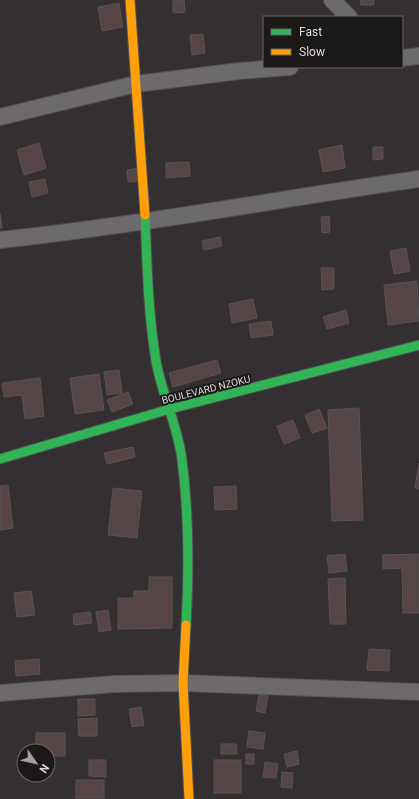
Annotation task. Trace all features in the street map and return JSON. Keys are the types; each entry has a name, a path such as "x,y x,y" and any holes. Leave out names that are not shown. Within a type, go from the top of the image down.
{"street":[{"path":"130,0 143,177 148,297 156,360 161,385 170,409 182,459 186,508 187,606 183,683 189,799"},
{"path":"332,0 348,16"},
{"path":"403,58 419,56"},
{"path":"0,117 136,84 239,71 277,68"},
{"path":"0,240 144,222 286,198 419,179"},
{"name":"BOULEVARD NZOKU","path":"0,459 170,409 419,345"},
{"path":"0,692 115,684 183,683 419,692"}],"building":[{"path":"173,0 184,0 185,12 173,13"},
{"path":"360,0 374,0 374,5 361,5"},
{"path":"119,3 123,27 102,31 98,7"},
{"path":"203,34 205,53 192,55 190,35"},
{"path":"39,143 46,168 24,175 17,150"},
{"path":"342,145 345,168 323,172 319,150"},
{"path":"373,147 383,147 383,159 373,160"},
{"path":"189,162 190,176 166,178 166,163"},
{"path":"140,168 142,181 128,182 127,170"},
{"path":"45,179 48,193 32,197 29,182"},
{"path":"0,213 2,228 0,228"},
{"path":"329,216 330,232 322,233 321,217"},
{"path":"220,237 222,246 204,250 202,241"},
{"path":"406,248 410,271 394,274 390,251"},
{"path":"321,268 334,268 334,289 322,290"},
{"path":"417,281 419,321 388,325 384,285"},
{"path":"253,299 257,318 232,323 229,304"},
{"path":"346,310 349,323 327,329 323,317"},
{"path":"271,321 273,335 251,338 249,324"},
{"path":"217,360 221,373 173,387 169,373"},
{"path":"119,370 122,393 107,395 104,372"},
{"path":"99,374 104,410 75,414 70,378"},
{"path":"40,378 44,416 25,419 22,395 4,397 2,383"},
{"path":"128,392 133,404 112,412 107,400"},
{"path":"359,408 363,520 332,521 328,410"},
{"path":"319,409 327,428 312,433 305,415"},
{"path":"293,420 300,438 284,444 277,426"},
{"path":"133,447 135,457 107,464 104,453"},
{"path":"419,463 419,489 415,488"},
{"path":"8,485 13,528 0,530 0,486"},
{"path":"236,486 237,509 215,510 214,487"},
{"path":"113,488 142,491 137,538 108,535"},
{"path":"345,554 347,571 329,573 327,556"},
{"path":"419,554 419,613 403,613 402,568 383,569 383,555"},
{"path":"149,577 172,577 172,628 118,629 118,598 134,598 134,591 149,591"},
{"path":"345,578 346,624 330,624 328,579"},
{"path":"31,591 35,615 17,617 14,593"},
{"path":"108,610 111,630 99,632 96,612"},
{"path":"90,612 92,623 74,625 73,614"},
{"path":"369,649 390,650 389,671 367,670"},
{"path":"39,659 40,674 16,676 15,661"},
{"path":"259,695 268,696 265,713 256,711"},
{"path":"78,699 95,699 95,715 78,716"},
{"path":"141,707 144,725 132,727 129,709"},
{"path":"97,718 97,736 79,736 78,719"},
{"path":"249,731 265,733 263,749 247,747"},
{"path":"36,733 65,733 65,756 56,756 56,743 36,743"},
{"path":"221,744 236,744 237,754 221,754"},
{"path":"297,751 299,764 287,767 284,754"},
{"path":"246,754 254,754 254,764 246,764"},
{"path":"89,760 106,760 106,777 89,776"},
{"path":"214,760 241,760 241,793 214,793"},
{"path":"265,762 278,764 276,778 263,777"},
{"path":"282,772 293,773 292,788 281,787"},
{"path":"76,780 104,780 104,798 76,798"}],"traffic: fast":[{"path":"145,215 147,270 153,343 159,374 177,435 182,460 188,542 186,625"},
{"path":"0,459 170,409 419,345"}],"traffic: slow":[{"path":"130,0 145,215"},
{"path":"186,625 183,683 189,799"}]}
